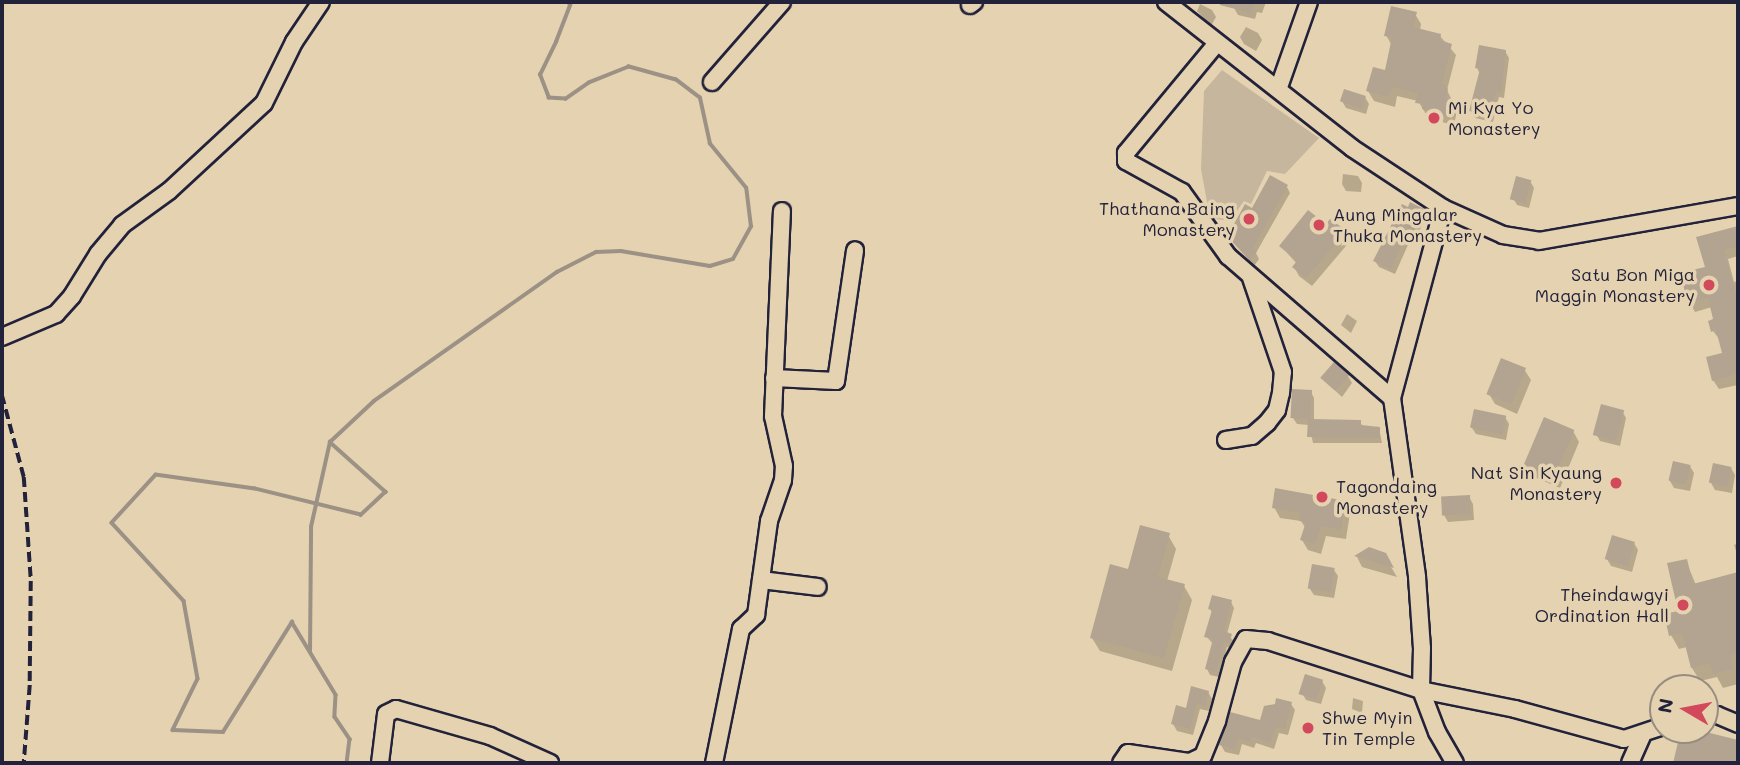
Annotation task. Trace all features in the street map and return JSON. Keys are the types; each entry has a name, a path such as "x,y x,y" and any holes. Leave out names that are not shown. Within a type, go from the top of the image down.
{"street":[{"path":"2,337 56,314 122,225 169,191 264,103 294,42 321,2"},
{"path":"712,82 782,2"},
{"path":"1166,2 1217,43 1279,87 1352,148 1443,208 1503,235 1539,241 1738,206"},
{"path":"1279,87 1310,2"},
{"path":"1217,43 1125,156 1126,161 1182,191 1228,256 1392,398"},
{"path":"1443,208 1392,398 1417,577 1422,648 1421,690 1437,732 1455,763"},
{"path":"715,763 741,629 756,615 769,521 784,466 773,416 782,211"},
{"path":"774,379 836,381 855,250"},
{"path":"1226,440 1252,436 1277,410 1281,393 1283,372 1250,276"},
{"path":"761,580 818,587"},
{"path":"1121,763 1128,752 1190,762 1203,756 1210,743 1233,663 1246,639 1268,641 1421,690 1515,709 1624,739 1649,732"},
{"path":"380,763 386,714 396,709 491,736 550,763"},
{"path":"1719,716 1738,724"},
{"path":"1630,763 1643,734"}],"shaded area":[{"path":"1222,70 1319,138 1285,174 1267,171 1251,204 1244,201 1230,221 1210,218 1201,169 1204,91"}],"building":[{"path":"1220,2 1254,2 1251,13 1220,5"},
{"path":"1391,6 1417,12 1413,27 1441,34 1440,40 1452,44 1442,83 1448,89 1446,98 1452,100 1449,116 1422,109 1423,104 1415,103 1418,93 1392,87 1389,97 1366,91 1373,67 1385,70 1392,37 1384,36"},
{"path":"1479,45 1506,50 1501,92 1496,91 1490,116 1469,111 1480,69 1475,68"},
{"path":"1344,89 1366,96 1362,108 1340,101"},
{"path":"1270,175 1288,185 1253,248 1257,251 1250,261 1227,236 1237,226 1234,224 1245,204 1252,208"},
{"path":"1516,176 1531,180 1525,203 1510,199"},
{"path":"1410,202 1424,209 1412,232 1408,230 1391,269 1373,261 1402,204 1408,207"},
{"path":"1308,210 1326,224 1330,219 1347,231 1306,278 1292,267 1297,261 1279,246"},
{"path":"1738,226 1738,246 1724,250 1738,302 1738,374 1712,381 1706,357 1722,353 1716,330 1711,332 1708,321 1713,319 1708,298 1688,304 1680,273 1705,267 1696,237"},
{"path":"1501,358 1526,368 1511,404 1486,394"},
{"path":"1334,362 1349,375 1335,391 1320,378"},
{"path":"1292,389 1312,390 1310,419 1290,418"},
{"path":"1601,404 1624,410 1616,441 1593,435"},
{"path":"1474,409 1506,416 1502,434 1470,428"},
{"path":"1544,417 1574,430 1554,478 1524,465"},
{"path":"1308,419 1361,420 1361,425 1380,427 1380,438 1307,437"},
{"path":"1673,461 1691,465 1686,485 1669,480"},
{"path":"1713,463 1732,467 1727,487 1709,483"},
{"path":"1275,488 1346,501 1341,530 1321,526 1315,544 1300,540 1306,522 1299,521 1300,513 1272,508"},
{"path":"1470,495 1471,514 1442,515 1441,497"},
{"path":"1140,525 1170,533 1158,577 1185,584 1164,658 1090,638 1110,564 1128,569"},
{"path":"1612,535 1635,542 1628,566 1605,559"},
{"path":"1369,547 1386,553 1394,568 1354,556"},
{"path":"1687,559 1693,584 1738,572 1738,654 1730,656 1733,669 1713,674 1710,663 1691,668 1682,633 1669,636 1664,614 1678,611 1667,563"},
{"path":"1312,564 1335,568 1330,593 1308,589"},
{"path":"1212,595 1232,600 1224,631 1232,634 1229,644 1224,642 1216,672 1205,669 1213,639 1204,637 1212,610 1208,609"},
{"path":"1305,674 1323,680 1317,700 1299,694"},
{"path":"1191,686 1209,691 1205,706 1197,703 1190,729 1171,724 1176,705 1186,708"},
{"path":"1276,698 1292,702 1285,729 1276,727 1270,743 1252,737 1251,742 1238,738 1235,749 1219,745 1230,712 1260,720 1264,706 1275,704"},
{"path":"1719,735 1738,740 1738,763 1673,763 1678,744 1719,744"}],"waterway":[{"path":"310,652 311,527 330,442 374,401 557,272 596,252 621,251 710,266 733,259 751,227 746,188 710,144 700,98 676,80 629,67 589,83 566,99 549,98 540,75 556,42 570,5 568,2"},
{"path":"330,442 386,492 361,515 255,489 156,475 112,523 184,601 198,679 173,730 223,732 292,622 336,695 335,717 350,739 347,763"}],"railway":[{"path":"2,395 24,477 31,581 30,685 24,763"}],"place":[{"name":"Mi Kya Yo Monastery","path":"1434,118"},
{"name":"Thathana Baing Monastery","path":"1249,219"},
{"name":"Aung Mingalar Thuka Monastery","path":"1319,225"},
{"name":"Satu Bon Miga Maggin Monastery","path":"1709,285"},
{"name":"Nat Sin Kyaung Monastery","path":"1616,483"},
{"name":"Tagondaing Monastery","path":"1322,497"},
{"name":"Theindawgyi Ordination Hall","path":"1683,605"},
{"name":"Shwe Myin Tin Temple","path":"1308,728"}]}
